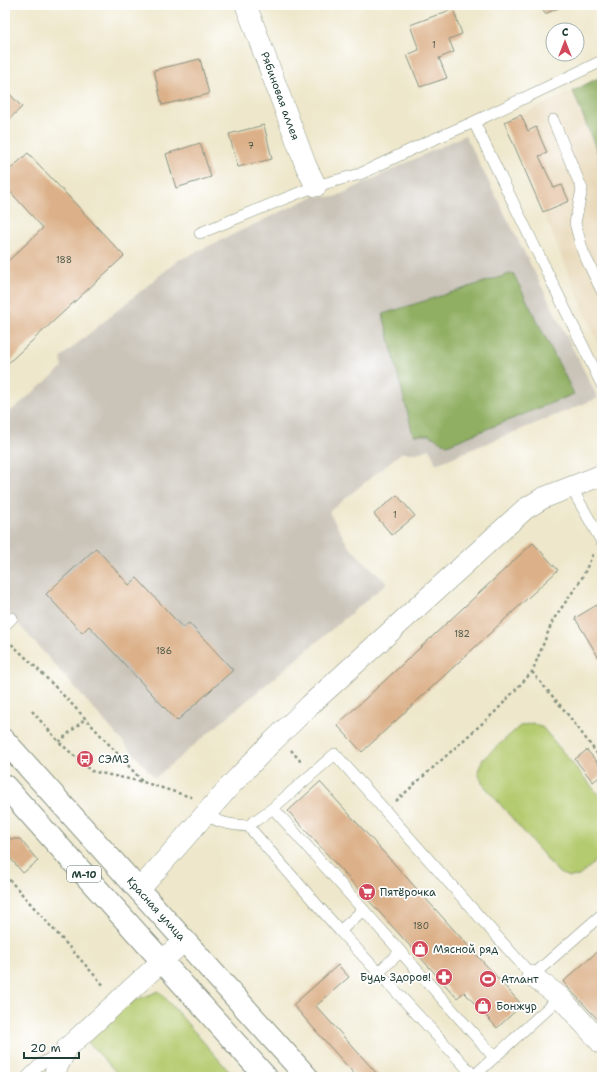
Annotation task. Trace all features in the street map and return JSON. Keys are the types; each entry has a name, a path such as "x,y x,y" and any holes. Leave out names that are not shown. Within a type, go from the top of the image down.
{"highway":[{"name":"Красная улица","path":"5,741 307,1077"},
{"name":"М-10","path":"5,786 266,1077"}],"street":[{"name":"Рябиновая аллея","path":"246,5 306,166 316,186"},
{"path":"139,890 229,787 278,736 525,509 543,498 602,475"},
{"path":"54,1077 56,1069 67,1048 185,940"},
{"path":"532,976 560,997 602,1044"}],"lane":[{"path":"200,233 316,186 360,174 602,61"},
{"path":"553,120 582,189 575,223 583,252 602,291"},
{"path":"474,122 602,385"},
{"path":"571,487 602,540"},
{"path":"248,826 273,808 335,754 532,976 600,916 602,919"},
{"path":"273,808 494,1057"},
{"path":"209,810 216,820 224,823 248,826 340,931 474,1076 560,997"},
{"path":"340,931 363,910"},
{"path":"378,973 400,952"},
{"path":"27,1077 39,1065 67,1048"}],"path":[{"path":"385,811 496,711 532,672 553,620 581,580 602,540"},
{"path":"5,638 86,718 143,782"},
{"path":"532,672 565,711 602,760"},
{"path":"32,711 59,742 91,771 143,782 179,792 209,810"},
{"path":"59,742 86,718"},
{"path":"278,736 312,773"},
{"path":"5,875 119,1002"}],"shaded area":[{"path":"602,76 602,353 504,122 573,91"},
{"path":"465,135 598,398 436,464 430,449 417,453 401,453 329,512 349,547 387,583 155,778 5,609 5,416 62,368 61,357 177,261 314,196 335,197"}],"green space":[{"path":"602,76 602,164 573,91"},
{"path":"513,273 574,394 447,445 429,435 413,435 383,314"},
{"path":"532,723 543,728 602,799 602,856 579,876 569,877 559,873 482,783 478,771 483,759 520,726"},
{"path":"159,991 234,1077 121,1077 86,1040 123,1005"}],"building":[{"path":"541,5 565,5 545,14"},
{"path":"453,9 462,34 449,39 454,52 439,58 447,78 420,87 407,55 419,50 410,25"},
{"path":"200,59 209,94 162,105 154,70"},
{"path":"5,89 22,107 5,123"},
{"path":"521,115 528,131 536,127 547,153 539,156 554,188 562,185 569,201 543,212 504,122"},
{"path":"264,125 272,159 238,167 229,134"},
{"path":"200,143 211,177 176,188 166,154"},
{"path":"28,153 124,256 5,366 5,264 43,228 5,186 5,174"},
{"path":"397,495 415,516 392,535 374,514"},
{"path":"533,543 558,570 362,752 337,725"},
{"path":"96,548 129,585 137,578 183,628 189,623 233,670 177,721 89,626 82,633 46,594"},
{"path":"602,602 602,663 575,618"},
{"path":"587,750 602,768 602,775 593,782 575,759"},
{"path":"320,782 522,1005 497,1028 464,992 457,998 288,811"},
{"path":"5,833 11,839 20,839 38,861 23,873 5,852"},
{"path":"599,950 602,953 602,1024 563,982"},
{"path":"338,965 349,977 316,1006 380,1077 357,1077 293,1005"}],"place":[{"name":"СЭМЗ","path":"85,759"},
{"name":"Пятёрочка","path":"367,892"},
{"name":"Мясной ряд","path":"420,949"},
{"name":"Будь Здоров!","path":"444,977"},
{"name":"Атлант","path":"488,979"},
{"name":"Бонжур","path":"483,1006"}]}
